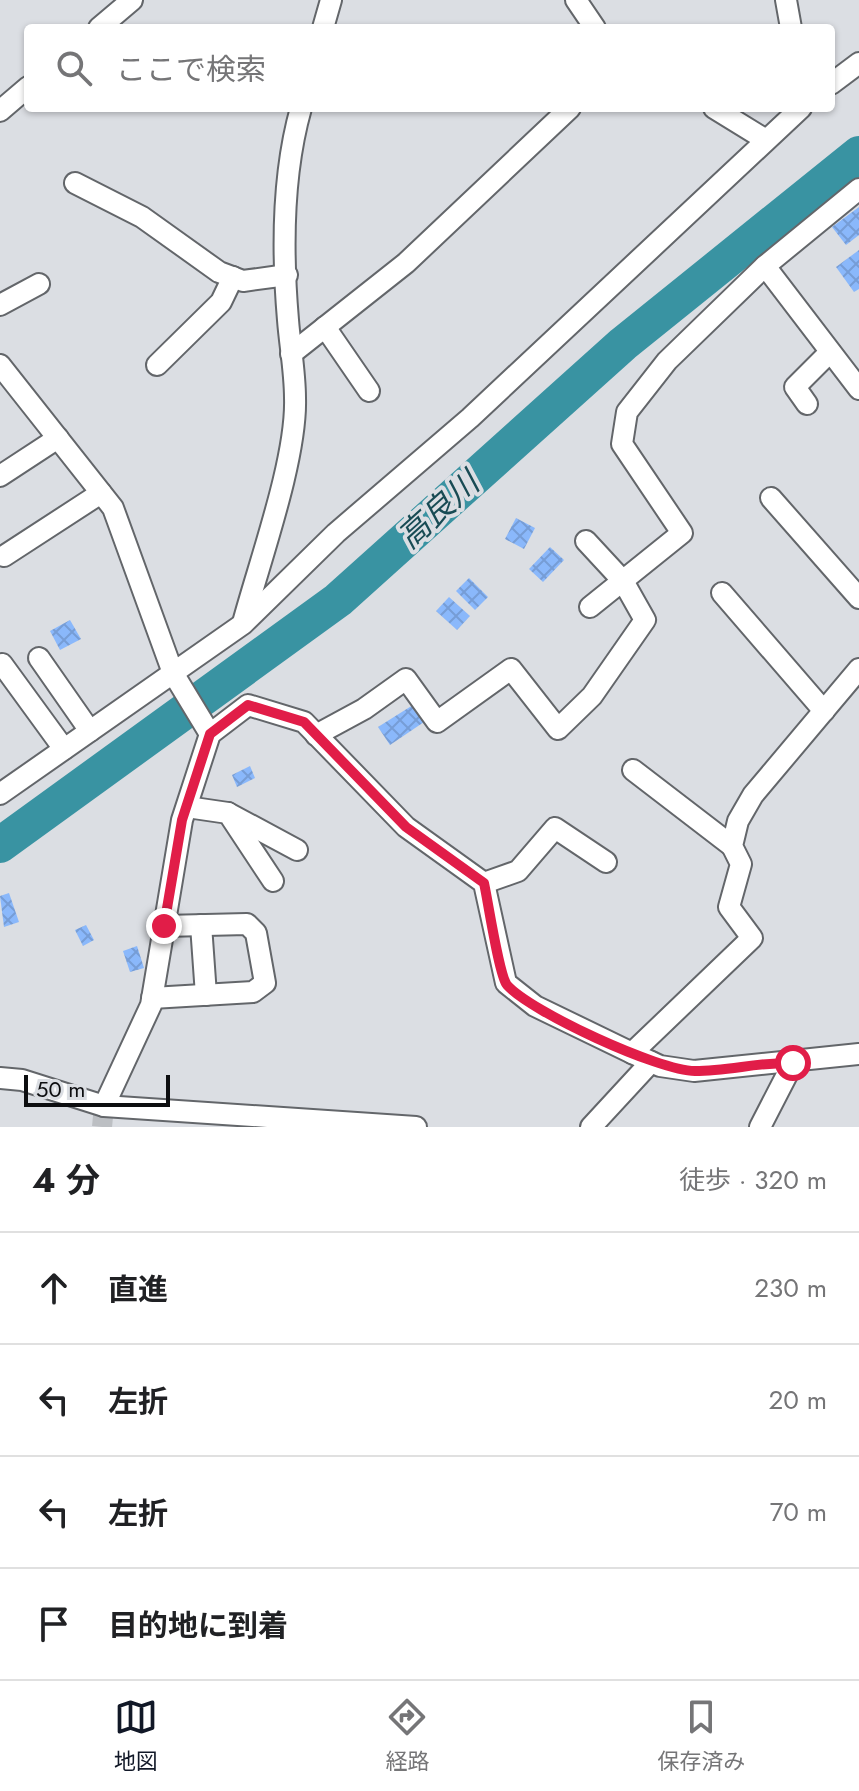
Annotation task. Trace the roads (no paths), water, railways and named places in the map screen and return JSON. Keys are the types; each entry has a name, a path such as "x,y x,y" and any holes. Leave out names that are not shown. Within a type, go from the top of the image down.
{"street":[{"path":"104,24 132,0"},
{"path":"324,24 331,0"},
{"path":"576,0 592,24"},
{"path":"786,0 790,24"},
{"path":"835,81 859,63"},
{"path":"0,111 24,90"},
{"path":"243,624 287,460 296,401 287,275 286,196 291,144 300,112"},
{"path":"291,354 406,263 566,112"},
{"path":"720,112 766,140"},
{"path":"0,794 90,731 176,678 243,624 336,533 470,418 797,112"},
{"path":"75,183 142,217 198,260 233,277 243,281 287,275"},
{"path":"590,607 682,533 622,444 627,412 667,361 765,266 859,189"},
{"path":"765,266 859,389"},
{"path":"157,365 221,302 233,277"},
{"path":"0,305 39,284"},
{"path":"325,327 369,391"},
{"path":"807,404 795,387 830,352"},
{"path":"0,365 113,508 176,678 208,728"},
{"path":"0,476 58,438"},
{"path":"4,556 101,493"},
{"path":"771,498 859,598"},
{"path":"316,735 364,709 406,679 437,722 511,669 558,729 592,696 645,620 623,581 586,541"},
{"path":"722,593 824,711"},
{"path":"39,658 90,731"},
{"path":"2,664 64,749"},
{"path":"732,846 738,821 753,795 859,669"},
{"path":"104,1106 152,998 187,807 208,728 248,705 304,722 406,827 484,883 506,983 535,1006 641,1058 694,1071 859,1054"},
{"path":"591,1127 641,1058 752,938 729,907 741,864 732,846 633,770"},
{"path":"187,807 228,813 297,850"},
{"path":"228,813 273,881"},
{"path":"484,883 518,871 555,828 606,862"},
{"path":"152,998 253,992 265,983 256,933 247,924 164,926"},
{"path":"201,925 206,995"},
{"path":"760,1127 793,1063"},
{"path":"0,1078 22,1080 104,1106 416,1127"}],"waterway":[{"name":"高良川","path":"0,845 338,600 623,344 859,154"}],"tunnel":[{"path":"102,1127 104,1106"}]}
